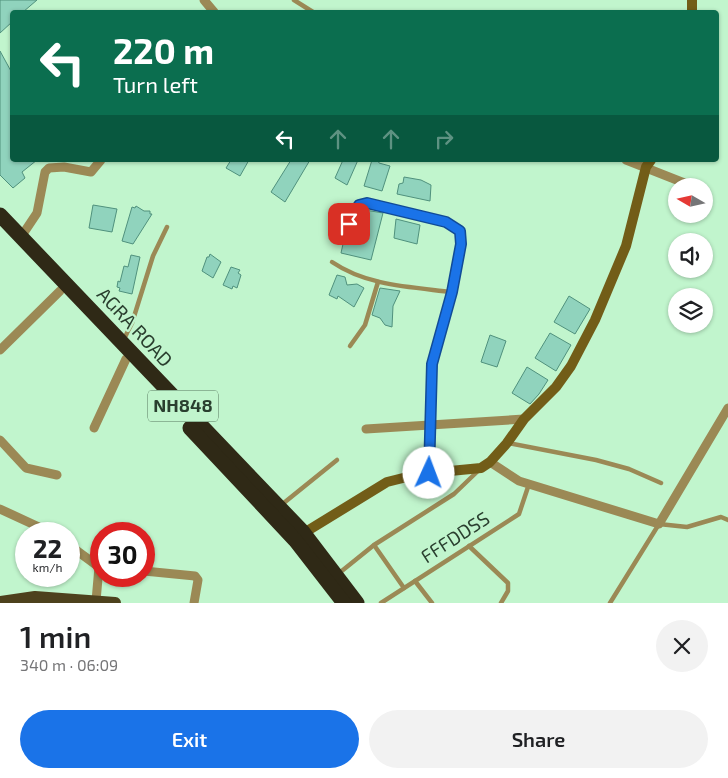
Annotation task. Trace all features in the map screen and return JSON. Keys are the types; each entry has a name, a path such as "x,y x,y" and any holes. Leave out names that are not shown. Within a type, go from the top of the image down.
{"highway":[{"name":"AGRA ROAD","path":"0,215 279,506 344,603"},
{"name":"AGRA ROAD","path":"0,228 337,575 357,603"}],"main road":[{"path":"0,602 34,600 115,603"}],"street":[{"path":"204,0 212,10"},
{"path":"21,237 37,213 45,172 49,168 64,167 91,172 99,162"},
{"path":"486,465 507,443 524,419 556,387 572,366 595,320 626,246 648,163 677,178"},
{"path":"343,238 354,210 359,205 367,203 455,226 460,231 461,244 452,292 432,364 429,473"},
{"path":"0,350 60,291"},
{"path":"94,428 126,359"},
{"path":"299,536 386,482 429,473 486,465 519,481 659,524 728,408"},
{"path":"366,429 524,419"},
{"path":"0,440 26,468 57,476"},
{"path":"0,509 28,522"},
{"path":"155,572 195,576 198,580 194,603"},
{"path":"96,602 98,587"}],"lane":[{"path":"294,0 311,10"},
{"path":"122,343 132,323 153,256 167,226"},
{"path":"332,262 347,273 363,279 452,292"},
{"path":"350,346 365,325 378,282"},
{"path":"507,443 596,460 629,469 661,484"},
{"path":"279,506 337,460"},
{"path":"337,575 374,545 454,494 486,465"},
{"name":"FFFDDSS","path":"381,603 519,514 529,484"},
{"path":"610,603 659,524 687,527 722,518 728,520"},
{"path":"374,545 404,588"},
{"path":"469,546 508,583 508,591 501,603"},
{"path":"416,581 432,603"}],"building":[{"path":"0,0 37,0 25,10 10,10 10,24 0,33"},
{"path":"0,51 10,69 10,162 34,162 22,172 25,178 13,188 0,175"},
{"path":"230,162 248,162 240,176 226,168"},
{"path":"290,162 309,162 285,202 271,192"},
{"path":"342,162 357,162 347,185 335,178"},
{"path":"371,162 379,162 390,166 382,191 364,186"},
{"path":"404,177 421,180 431,185 430,201 397,194 399,184 403,183"},
{"path":"93,205 117,209 112,232 89,228"},
{"path":"136,206 144,211 150,211 150,214 152,214 133,244 122,241 132,207 135,208"},
{"path":"365,210 383,213 371,260 341,253 343,244 351,236 359,238"},
{"path":"396,219 420,225 417,244 394,238"},
{"path":"210,254 221,262 213,278 202,271"},
{"path":"131,255 140,257 132,294 119,291 120,288 117,287 124,266 128,267"},
{"path":"231,267 240,270 238,273 241,275 237,288 233,286 232,289 223,285"},
{"path":"337,275 345,277 347,285 357,284 364,288 354,307 338,296 337,299 329,295"},
{"path":"380,288 400,291 393,306 392,327 385,325 380,318 372,315"},
{"path":"569,296 590,309 575,334 554,322"},
{"path":"550,333 571,345 556,371 535,358"},
{"path":"490,335 506,341 497,367 481,362"},
{"path":"527,367 548,380 530,404 512,393"}],"route":[{"path":"349,224 354,210 359,205 367,203 446,222 455,226 460,231 461,244 447,317 432,364 429,473"}]}
